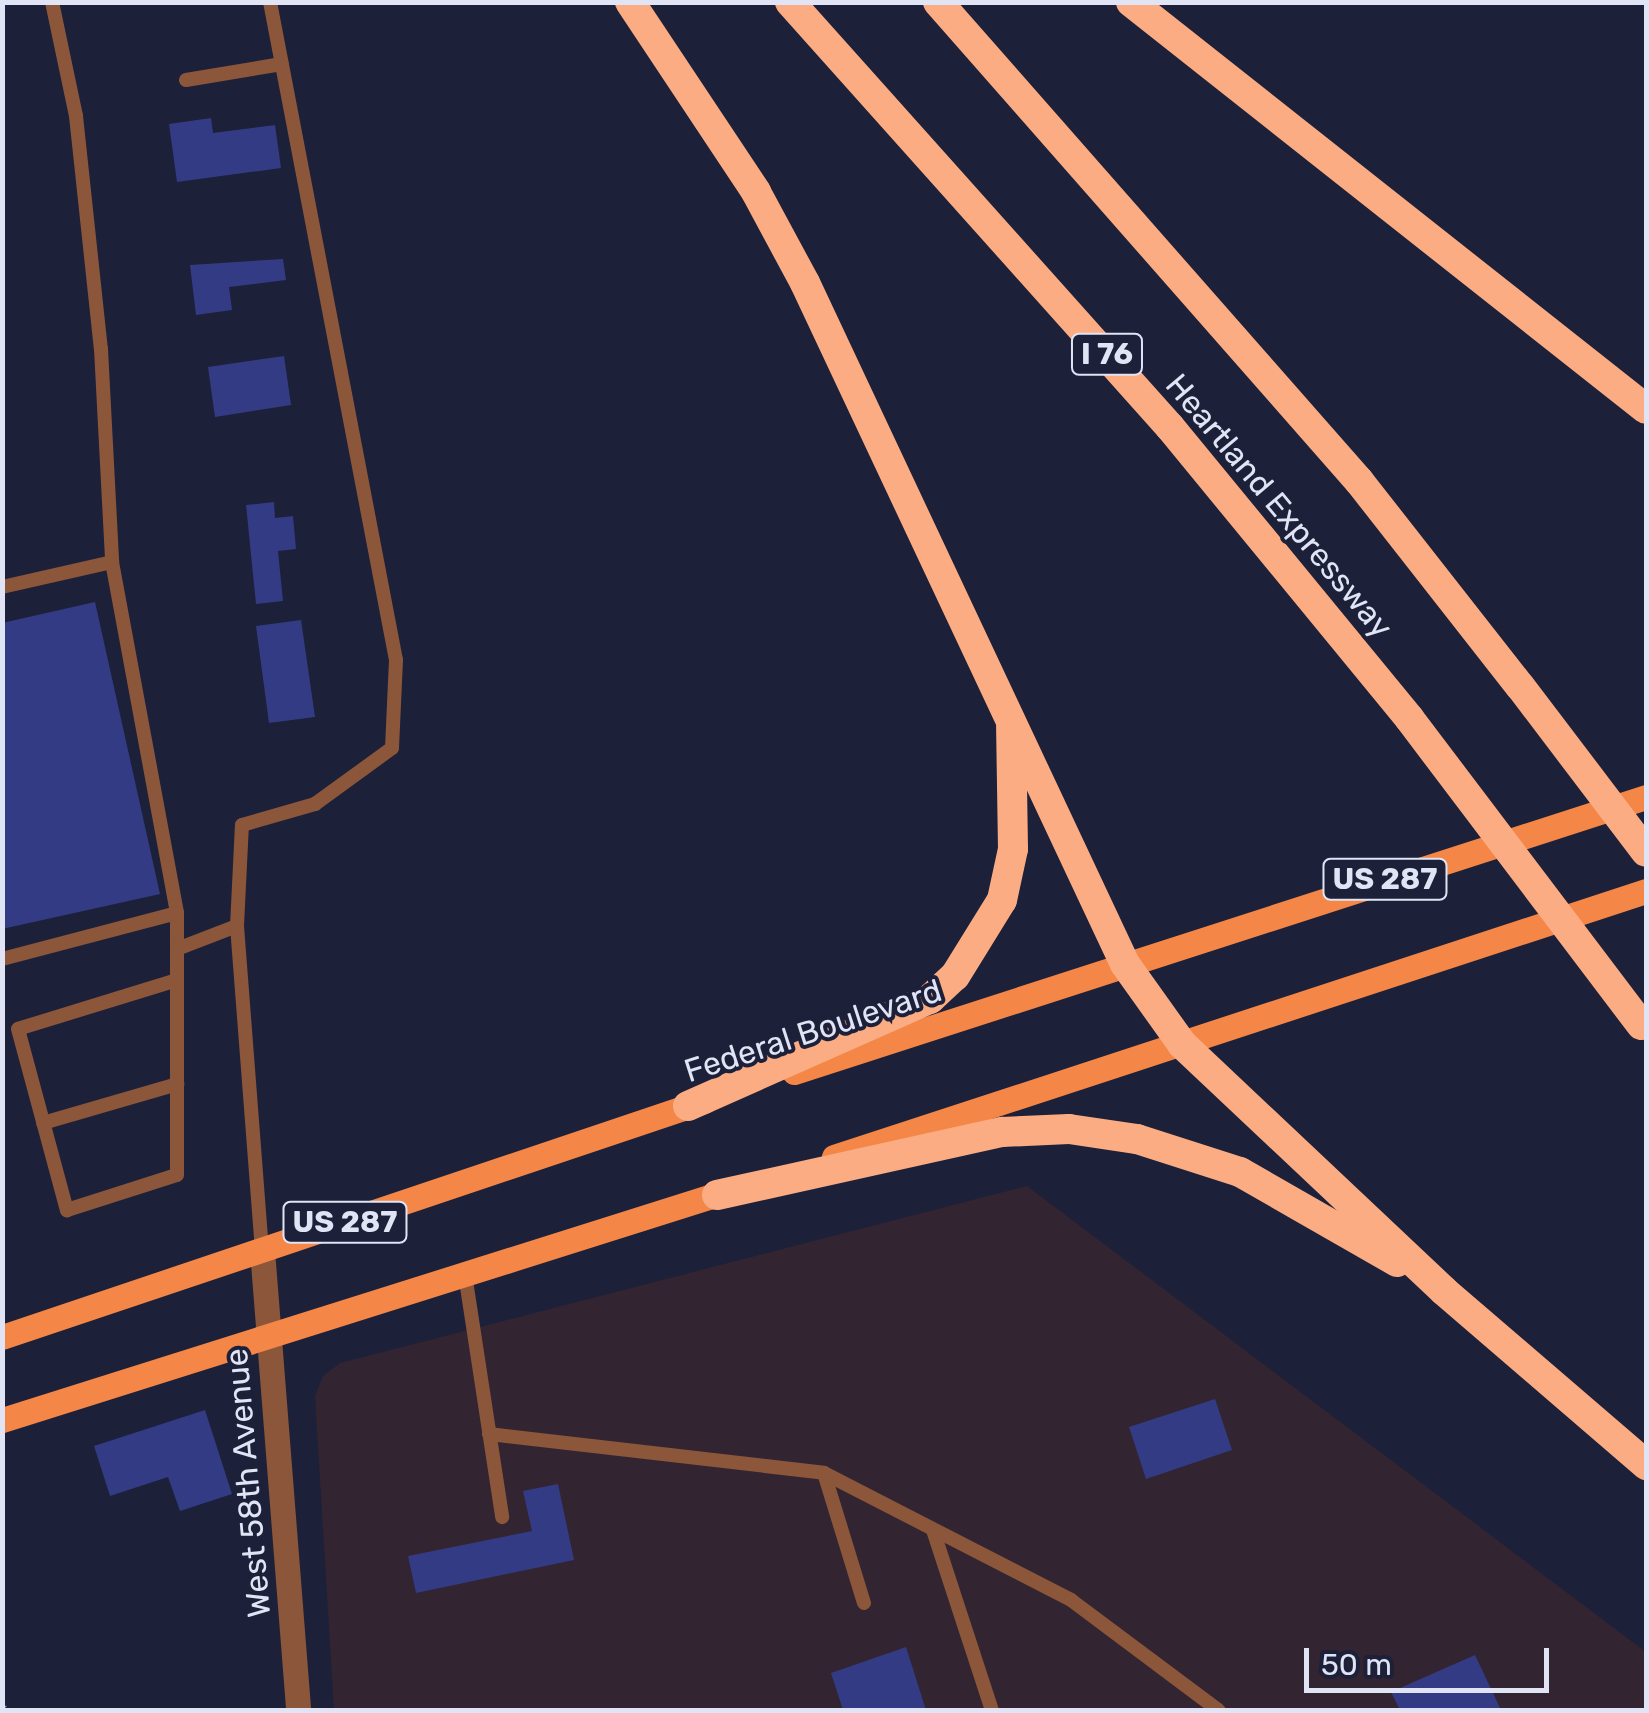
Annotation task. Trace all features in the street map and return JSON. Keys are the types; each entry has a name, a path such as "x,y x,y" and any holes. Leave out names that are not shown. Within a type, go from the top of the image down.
{"highway":[{"path":"630,2 756,192 806,284 1125,964 1182,1044 1444,1291 1646,1465"},
{"name":"Heartland Expressway","path":"790,2 1158,412 1409,718 1644,1029"},
{"path":"938,2 1346,466 1646,852"},
{"path":"1131,2 1646,410"},
{"path":"688,1106 930,999 956,976 1002,900 1010,866 1010,714"},
{"path":"717,1195 1002,1132 1069,1129 1136,1139 1240,1172 1444,1291"}],"main road":[{"name":"Federal Boulevard","path":"2,1337 688,1106 1646,797"},
{"name":"US 287","path":"2,1420 717,1195 1646,890"}],"street":[{"name":"West 58th Avenue","path":"262,1250 298,1710"}],"lane":[{"path":"52,2 80,155 101,349 112,562 177,914 177,1176 67,1210 18,1029 176,980"},
{"path":"262,1250 236,926 242,825 315,804 392,748 396,660 270,2"},
{"path":"186,80 282,64"},
{"path":"2,587 112,562"},
{"path":"2,959 177,914"},
{"path":"177,949 236,926"},
{"path":"43,1123 177,1084"},
{"path":"465,1274 502,1517"},
{"path":"489,1434 824,1473 1071,1600 1218,1710"},
{"path":"824,1473 864,1604"},
{"path":"934,1530 992,1710"}],"shaded area":[{"path":"1027,1186 1646,1652 1646,1710 334,1710 315,1396 323,1376 340,1363"}],"building":[{"path":"211,118 213,133 275,125 281,168 177,182 169,124"},
{"path":"283,259 286,280 229,287 232,310 196,315 190,265"},
{"path":"284,356 291,405 215,417 208,367"},
{"path":"274,502 275,518 293,516 296,549 278,551 283,601 256,604 246,505"},
{"path":"95,602 160,894 2,929 2,623"},
{"path":"301,620 315,717 269,723 256,626"},
{"path":"1215,1399 1232,1450 1146,1479 1129,1427"},
{"path":"205,1410 232,1494 180,1511 168,1477 110,1496 94,1446"},
{"path":"558,1484 574,1560 416,1593 408,1556 532,1531 523,1491"},
{"path":"906,1647 926,1710 843,1710 831,1673"},
{"path":"1475,1655 1501,1710 1400,1710 1391,1692"}]}
